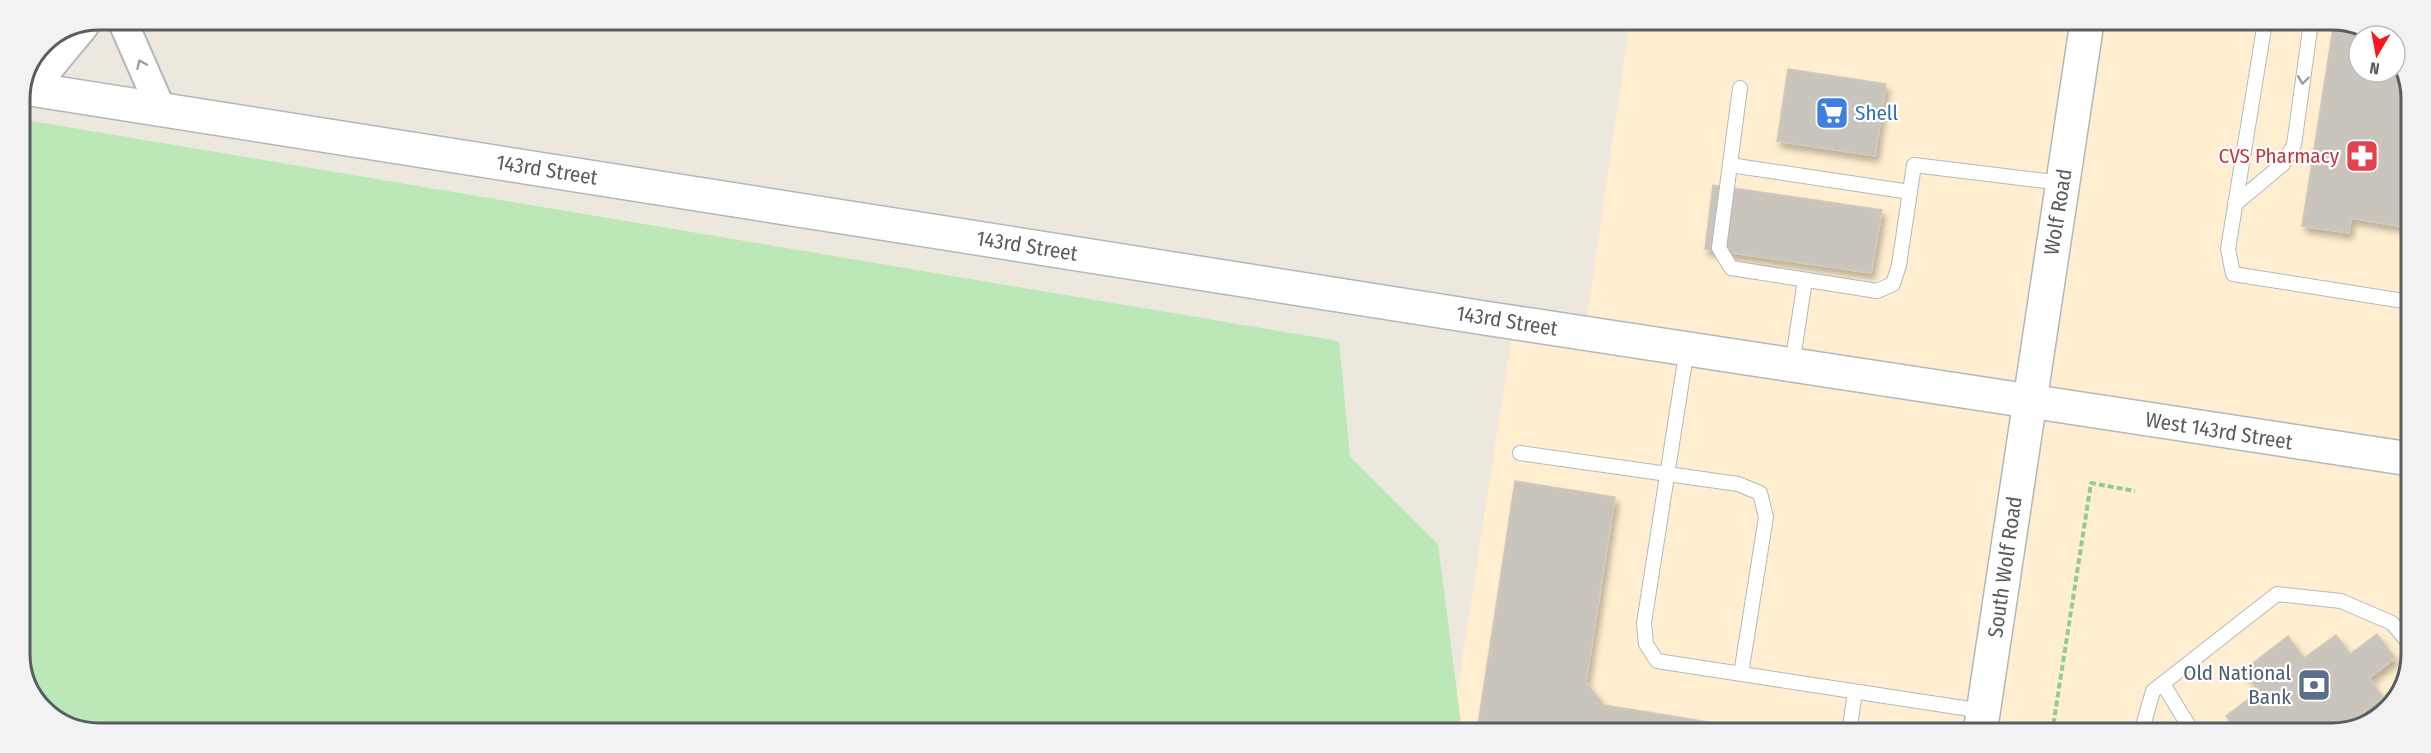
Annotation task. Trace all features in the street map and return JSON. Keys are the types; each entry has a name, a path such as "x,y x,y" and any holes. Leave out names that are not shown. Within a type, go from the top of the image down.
{"main road":[{"name":"Wolf Road","path":"2029,402 2086,30"},
{"name":"143rd Street","path":"31,88 2029,402"},
{"name":"West 143rd Street","path":"2029,402 2401,458"},
{"name":"South Wolf Road","path":"1981,722 2029,402"}],"street":[{"path":"126,30 161,109"},
{"path":"32,84 77,34"}],"lane":[{"path":"2264,30 2228,249 2233,274 2401,301"},
{"path":"2235,204 2283,164 2294,145 2310,30"},
{"path":"1740,88 1719,248 1731,268 1877,291 1893,284 1899,265 1914,165 2062,183"},
{"path":"1730,165 1910,192"},
{"path":"1792,365 1805,280"},
{"path":"1687,348 1644,623 1646,644 1657,661 1855,692 1981,722"},
{"path":"1520,453 1738,484 1760,493 1766,517 1741,674"},
{"path":"2144,723 2153,691 2277,594 2341,601 2392,623 2401,634"},
{"path":"2163,684 2187,723"},
{"path":"1850,723 1855,692"}],"path":[{"path":"2054,723 2091,483 2135,491"}],"shaded area":[{"path":"1629,30 2072,30 2019,387 1586,323"},
{"path":"2098,30 2347,32 2347,84 2399,84 2401,446 2045,392"},
{"path":"1512,335 2015,413 1967,723 1452,723"},
{"path":"2042,415 2401,474 2401,654 2399,672 2389,692 2374,709 2354,719 2332,723 1995,723"}],"green space":[{"path":"30,121 1339,341 1350,457 1438,544 1461,723 99,723 81,721 61,711 47,699 35,680 30,658"}],"building":[{"name":"CVS Pharmacy","path":"2333,30 2347,32 2347,84 2399,84 2401,95 2401,226 2351,218 2349,233 2302,226"},
{"name":"Shell","path":"1788,69 1886,84 1875,156 1777,141"},
{"path":"1713,185 1882,210 1871,273 1705,249"},
{"path":"1515,481 1615,497 1586,682 1604,705 1715,723 1478,723"},
{"name":"Old National Bank","path":"2377,634 2395,658 2369,678 2383,697 2359,715 2360,717 2332,723 2231,723 2226,716 2259,691 2244,670 2288,636 2304,658 2336,635 2350,654"}],"place":[{"name":"Shell","path":"1832,113"},
{"name":"CVS Pharmacy","path":"2362,156"},
{"name":"Old National Bank","path":"2314,685"}]}
